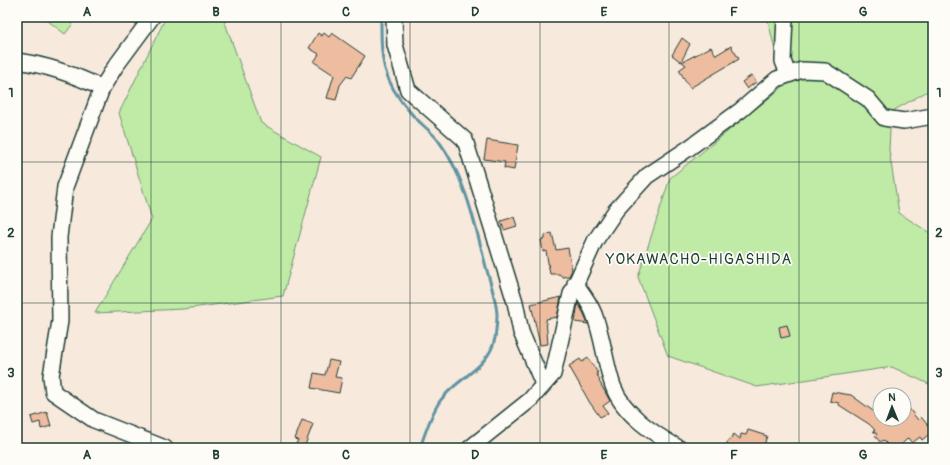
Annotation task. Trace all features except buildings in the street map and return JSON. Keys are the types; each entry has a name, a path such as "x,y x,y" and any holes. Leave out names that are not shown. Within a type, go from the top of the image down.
{"street":[{"path":"152,17 115,67 102,88 65,187 59,237 60,321 51,376 53,392 94,420 165,448"},
{"path":"394,17 395,45 408,90 465,140 513,295 521,332 543,384"},
{"path":"785,17 783,61 788,74"},
{"path":"17,61 37,64 74,75 102,88"},
{"path":"470,448 530,400 543,384 554,374 564,319 575,283 595,241 616,210 647,176 689,148 741,110 777,79 802,70 825,71 868,99 884,118 904,121 933,116"},
{"path":"575,283 594,313 603,342 613,387 627,408 638,419 679,448"}],"green space":[{"path":"43,17 78,17 65,34"},
{"path":"166,17 223,17 261,123 321,157 283,296 183,309 95,313 152,219 119,113"},
{"path":"767,17 933,17 933,88 891,112 889,150 899,213 933,235 933,386 892,367 757,387 668,356 638,277 670,178 784,86"}],"waterway":[{"path":"381,17 381,45 388,79 400,100 438,140 455,169 473,217 494,296 497,314 495,338 492,349 486,358 454,386 440,401 431,418 420,448"}],"district":[{"name":"YOKAWACHO-HIGASHIDA","path":"699,259"}]}
